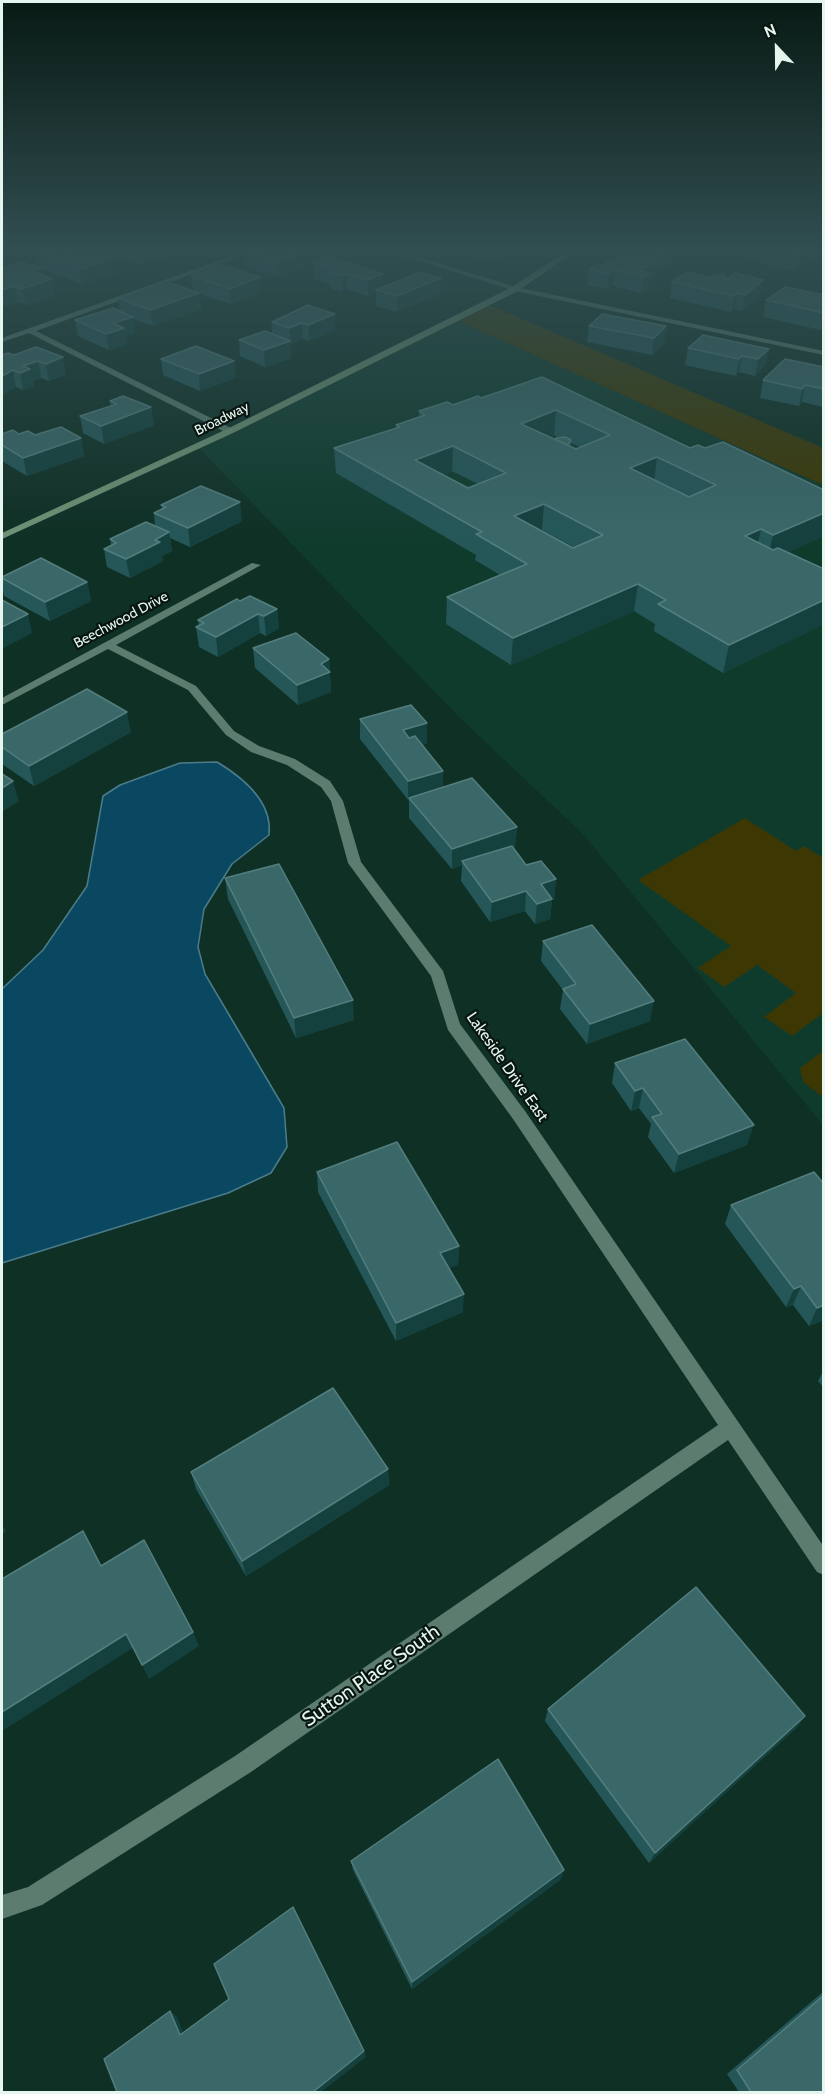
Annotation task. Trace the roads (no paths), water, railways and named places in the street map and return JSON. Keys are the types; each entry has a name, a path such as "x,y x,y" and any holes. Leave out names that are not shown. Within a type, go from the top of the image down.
{"main road":[{"name":"Broadway","path":"2,536 230,431 399,347"}],"street":[{"path":"62,347 230,431"},
{"path":"794,347 824,353"},
{"name":"Beechwood Drive","path":"2,702 256,565"},
{"name":"Lakeside Drive East","path":"108,645 192,688 230,733 255,749 291,762 326,784 337,801 355,863 438,975 453,1026 519,1115 824,1565"},
{"name":"Sutton Place South","path":"2,1907 34,1896 243,1764 730,1428"}],"water":[{"path":"217,762 236,775 261,801 269,823 269,835 232,864 204,909 198,947 205,974 284,1108 287,1147 271,1173 228,1193 2,1263 2,989 43,950 87,886 103,796 120,785 180,763"}]}
